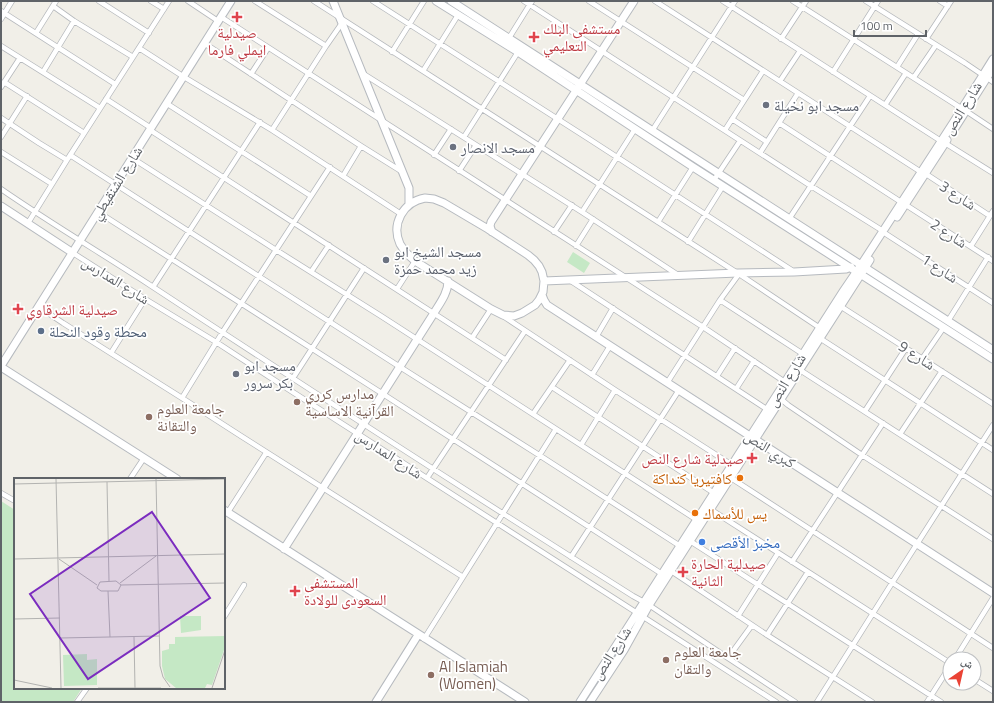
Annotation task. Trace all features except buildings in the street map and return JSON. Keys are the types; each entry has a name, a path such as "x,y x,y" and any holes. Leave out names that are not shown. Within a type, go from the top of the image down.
{"street":[{"path":"1,19 3,12 12,1"},
{"path":"36,33 56,1"},
{"path":"99,1 148,33"},
{"path":"151,1 164,9"},
{"path":"28,223 169,1"},
{"path":"188,1 268,48 703,327 785,382"},
{"name":"شارع الشنقيطي","path":"1,366 231,1"},
{"path":"255,1 326,46"},
{"path":"314,1 341,20 658,222 820,328"},
{"path":"333,1 409,188 409,204"},
{"path":"373,1 794,272"},
{"path":"392,52 424,1"},
{"path":"437,1 518,52 652,131 789,219 859,268"},
{"path":"451,1 509,38 635,129 693,167 859,268 946,324 993,350"},
{"name":"شارع 1","path":"524,1 531,3 601,52 993,303"},
{"path":"589,1 744,100"},
{"path":"492,232 490,226 491,222 634,1"},
{"name":"شارع 3","path":"656,1 990,216"},
{"path":"723,1 993,173"},
{"path":"652,131 735,1"},
{"path":"793,1 993,128"},
{"path":"781,39 806,1"},
{"path":"866,1 987,78"},
{"path":"833,72 878,1"},
{"path":"940,1 948,6"},
{"path":"926,39 951,1"},
{"path":"509,38 531,3"},
{"path":"52,6 133,57"},
{"path":"3,12 115,84"},
{"path":"423,71 458,15"},
{"path":"272,130 341,20"},
{"path":"43,72 74,21"},
{"path":"897,67 918,34"},
{"path":"204,43 403,172"},
{"path":"914,77 936,45"},
{"path":"1,46 100,108"},
{"path":"139,48 184,77 260,122 401,214"},
{"path":"251,74 268,48"},
{"path":"780,81 800,51"},
{"path":"464,137 518,52"},
{"path":"1,87 20,58"},
{"name":"شارع النص","path":"987,78 993,59"},
{"name":"شارع النص","path":"590,702 624,650 646,603 662,574 732,465 781,399 800,370 820,328 859,268 885,233 943,142 993,68"},
{"path":"725,130 763,71"},
{"path":"362,72 593,219 679,276"},
{"path":"885,105 906,73"},
{"path":"4,82 84,133"},
{"path":"760,153 798,93"},
{"path":"1,137 27,96"},
{"path":"789,219 870,96"},
{"path":"106,99 224,178 506,360"},
{"path":"166,103 311,196"},
{"path":"1,118 67,160"},
{"path":"732,119 767,142"},
{"path":"153,287 260,122"},
{"name":"شارع 2","path":"779,123 993,260"},
{"path":"434,155 451,129"},
{"path":"582,212 635,129"},
{"path":"714,180 740,141"},
{"path":"459,171 476,145"},
{"path":"343,176 361,146"},
{"path":"1,152 52,184"},
{"path":"70,155 680,546"},
{"path":"132,158 697,520"},
{"path":"182,398 216,342 330,167"},
{"path":"658,222 693,167"},
{"path":"688,242 723,186"},
{"path":"409,188 425,198 434,199 444,203 480,224 534,260 542,272 544,281 542,295 535,305 514,316 507,316 494,310"},
{"name":"شارع المدارس","path":"1,189 63,231 81,240 222,333 503,514 646,603 795,702"},
{"path":"425,198 409,204 401,214 397,226 399,240 405,252 415,261 494,310 732,465"},
{"name":"شارع المدارس","path":"1,206 145,299 216,342 776,702"},
{"path":"554,232 572,206"},
{"path":"971,246 993,211"},
{"path":"98,212 591,527 662,574"},
{"path":"480,224 494,218"},
{"path":"576,246 593,219"},
{"path":"311,272 329,245"},
{"path":"922,359 988,257"},
{"path":"396,289 415,261"},
{"path":"292,378 364,268"},
{"path":"544,281 794,272 859,268"},
{"name":"شارع النص","path":"646,603 671,571 731,478 785,382 803,354 840,306 859,268"},
{"path":"667,383 738,274"},
{"path":"571,280 768,410"},
{"path":"284,549 434,313 446,293 448,281"},
{"path":"446,293 457,287"},
{"path":"542,295 547,305"},
{"path":"111,353 145,299"},
{"path":"720,300 803,354"},
{"path":"535,305 547,305"},
{"name":"كبري النص","path":"547,305 993,593"},
{"name":"شارع 9","path":"840,306 993,404"},
{"path":"39,307 266,453 463,577"},
{"path":"596,337 613,308"},
{"path":"472,338 494,310"},
{"path":"946,324 993,359"},
{"path":"427,478 525,331"},
{"path":"817,337 993,450"},
{"path":"592,375 610,346"},
{"path":"717,376 735,348"},
{"path":"866,411 906,348"},
{"path":"533,414 570,360"},
{"path":"736,389 754,361"},
{"path":"1,366 175,478"},
{"path":"800,370 993,494"},
{"path":"900,434 942,371"},
{"path":"552,387 714,493"},
{"path":"581,445 615,390"},
{"path":"571,557 679,390"},
{"path":"781,399 862,454 993,539"},
{"path":"792,562 883,423"},
{"path":"817,702 832,676 993,425"},
{"path":"376,702 463,577 556,429"},
{"path":"266,453 226,511 524,702"},
{"path":"131,478 144,458"},
{"path":"731,478 993,648"},
{"path":"1,493 14,500"},
{"path":"710,509 942,658"},
{"path":"690,541 941,702"},
{"path":"738,616 778,553"},
{"path":"671,571 767,635 872,702"},
{"path":"767,635 808,572"},
{"path":"225,615 244,585"},
{"path":"960,651 993,598"},
{"name":"شارع النص","path":"580,702 640,615"},
{"path":"728,658 752,625"},
{"path":"927,702 942,679"},
{"path":"982,684 993,691"},
{"path":"77,702 85,689"}],"green space":[{"path":"573,252 590,263 584,273 567,262"},
{"path":"1,501 14,509 14,689 81,689 73,702 1,702"}],"place":[{"name":"صيدلية ايملي فارما","path":"237,17"},
{"name":"مستشفى البلك التعليمي","path":"534,37"},
{"name":"مسجد ابو نخيلة","path":"766,105"},
{"name":"مسجد الانصار","path":"453,147"},
{"name":"مسجد الشيخ ابو زيد محمد حمزة","path":"386,260"},
{"name":"صيدلية الشرقاوي","path":"18,309"},
{"name":"محطة وقود النحلة","path":"41,331"},
{"name":"مسجد ابو بكر سرور","path":"236,374"},
{"name":"مدارس كرري القرآنية الاساسية","path":"297,402"},
{"name":"جامعة العلوم والتقانة","path":"149,417"},
{"name":"صيدلية شارع النص","path":"752,458"},
{"name":"كافتيريا كنداكة","path":"740,478"},
{"name":"يس للأسماك","path":"695,513"},
{"name":"مخبز الأقصى","path":"702,542"},
{"name":"صيدلية الحارة الثانية","path":"683,572"},
{"name":"المستشفى السعودى للولادة","path":"295,591"},
{"name":"جامعة العلوم والتقان","path":"666,660"},
{"name":"Al Islamiah (Women)","path":"431,675"}]}
